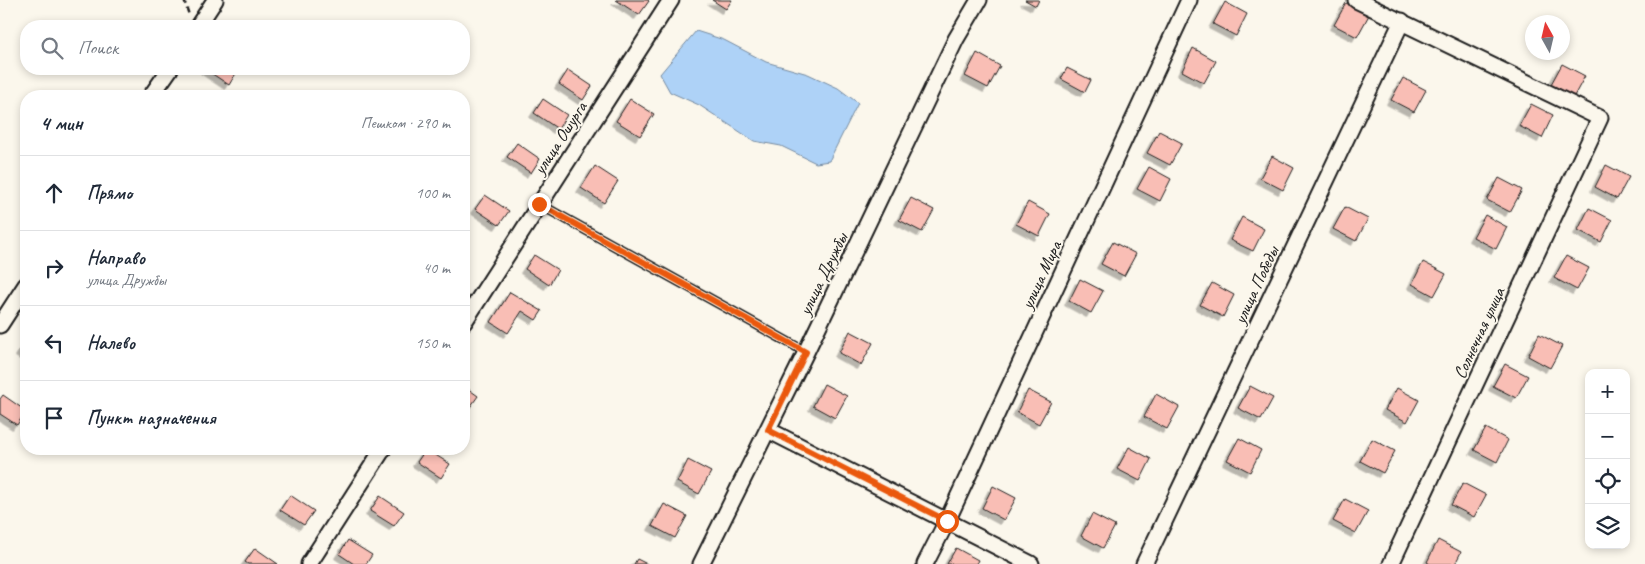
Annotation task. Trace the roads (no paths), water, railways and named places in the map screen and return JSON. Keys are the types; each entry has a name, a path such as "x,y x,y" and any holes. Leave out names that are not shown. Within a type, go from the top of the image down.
{"street":[{"path":"202,20 215,0"},
{"name":"улица Ошурга","path":"470,313 671,0"},
{"name":"улица Дружбы","path":"702,564 956,39 979,0"},
{"name":"улица Мира","path":"925,564 947,521 1189,0"},
{"path":"1356,0 1402,21"},
{"name":"Солнечная улица","path":"1391,564 1600,118 1402,21"},
{"name":"улица Победы","path":"1144,564 1402,21"},
{"path":"156,90 166,75"},
{"path":"0,325 20,294"},
{"path":"768,430 1031,564"},
{"path":"309,564 379,455"}],"lane":[{"path":"539,204 806,352"}],"water":[{"path":"696,31 724,40 766,62 808,74 838,88 858,103 829,161 816,163 781,146 754,141 699,105 670,92 660,74"}]}
